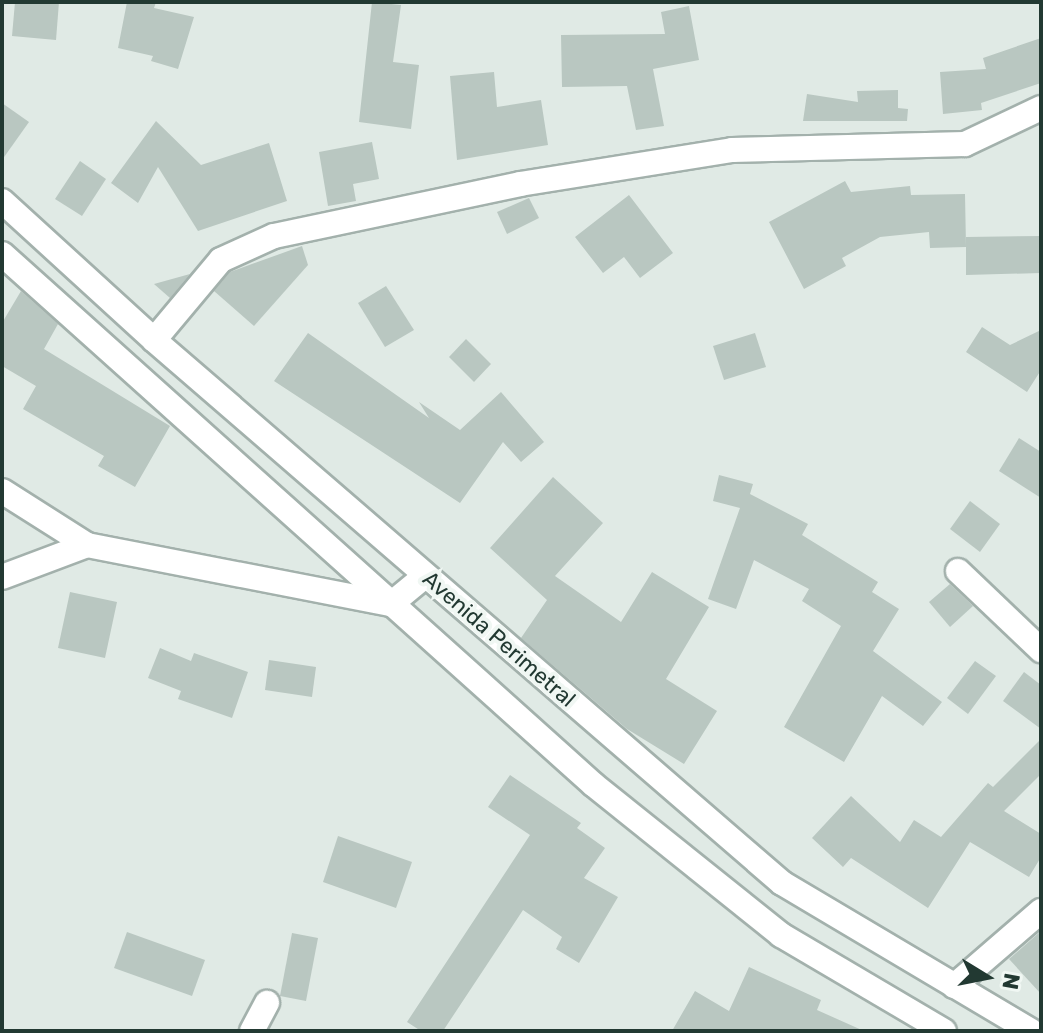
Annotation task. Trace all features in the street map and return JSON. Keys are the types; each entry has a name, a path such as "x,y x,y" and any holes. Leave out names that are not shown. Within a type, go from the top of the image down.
{"main road":[{"path":"154,340 221,260 274,236 520,184 732,150 965,144 1041,108"},
{"name":"Avenida Perimetral","path":"2,201 154,340 782,883 1031,1031"},
{"name":"Avenida Perimetral","path":"2,254 594,785 781,935 944,1031"},
{"path":"2,491 87,545 391,604 425,576"},
{"path":"2,577 87,545"},
{"path":"958,571 1041,650"},
{"path":"954,986 1041,911"},
{"path":"252,1031 267,1003"}],"building":[{"path":"15,2 59,2 56,40 12,36"},
{"path":"127,2 156,2 154,8 194,17 178,69 151,61 153,56 118,48"},
{"path":"372,2 401,5 393,62 419,65 411,129 359,122"},
{"path":"689,6 699,60 653,69 664,126 636,130 627,86 562,87 561,35 665,34 661,12"},
{"path":"1041,38 1041,83 981,103 982,110 943,114 940,72 986,69 983,58"},
{"path":"494,72 497,107 541,100 548,145 457,160 450,76"},
{"path":"898,90 898,108 908,109 907,121 803,121 807,94 858,102 857,91"},
{"path":"2,103 29,122 2,160"},
{"path":"156,121 201,165 269,143 287,201 198,231 158,167 138,203 111,183"},
{"path":"372,142 379,179 353,184 356,201 328,206 319,152"},
{"path":"80,161 106,179 82,216 55,199"},
{"path":"845,181 851,192 910,186 911,195 965,194 966,247 930,248 929,232 880,237 842,258 846,266 804,289 769,222"},
{"path":"629,195 673,253 640,278 624,257 603,273 575,237"},
{"path":"529,198 539,218 507,234 497,212"},
{"path":"1041,236 1041,273 966,275 966,237"},
{"path":"302,246 308,265 254,326 214,291 230,272"},
{"path":"190,274 170,298 154,284"},
{"path":"386,286 414,330 385,347 358,303"},
{"path":"21,291 58,324 44,349 170,426 135,487 98,466 104,456 23,409 36,386 2,366 2,323"},
{"path":"982,327 1010,345 1041,330 1041,370 1027,392 966,352"},
{"path":"308,333 429,418 419,402 460,430 501,392 544,442 521,462 503,442 460,503 274,381"},
{"path":"755,333 766,367 724,380 713,346"},
{"path":"466,339 491,364 474,382 449,357"},
{"path":"1019,438 1041,452 1041,498 999,471"},
{"path":"719,475 753,484 750,494 808,524 802,535 878,582 872,592 899,609 873,651 942,702 923,726 882,696 844,762 784,727 841,626 802,601 809,589 754,560 736,609 708,599 740,508 713,501"},
{"path":"553,477 603,523 555,576 621,622 652,572 709,607 666,679 717,711 684,764 627,729 521,638 547,600 490,548"},
{"path":"970,501 1000,524 980,552 950,529"},
{"path":"950,584 973,606 950,627 929,602"},
{"path":"70,592 117,602 105,658 58,648"},
{"path":"160,648 191,661 194,653 248,672 232,718 178,699 181,691 148,678"},
{"path":"269,660 316,667 312,697 265,690"},
{"path":"975,661 996,676 968,714 947,698"},
{"path":"1024,672 1041,685 1041,729 1003,701"},
{"path":"1041,739 1041,774 1004,811 1041,834 1041,857 1029,877 970,842 928,908 851,858 843,867 812,838 851,796 900,842 914,820 941,837 988,783 993,787"},
{"path":"510,775 581,823 577,828 605,848 584,878 618,897 579,963 556,949 562,937 523,910 443,1031 421,1031 407,1022 530,835 488,807"},
{"path":"338,836 412,862 396,908 323,882"},
{"path":"1041,931 1041,994 1009,959"},
{"path":"127,932 205,960 192,996 114,968"},
{"path":"292,933 318,938 306,1001 280,996"},
{"path":"749,967 821,1000 817,1010 864,1031 672,1031 695,991 729,1011"}]}
